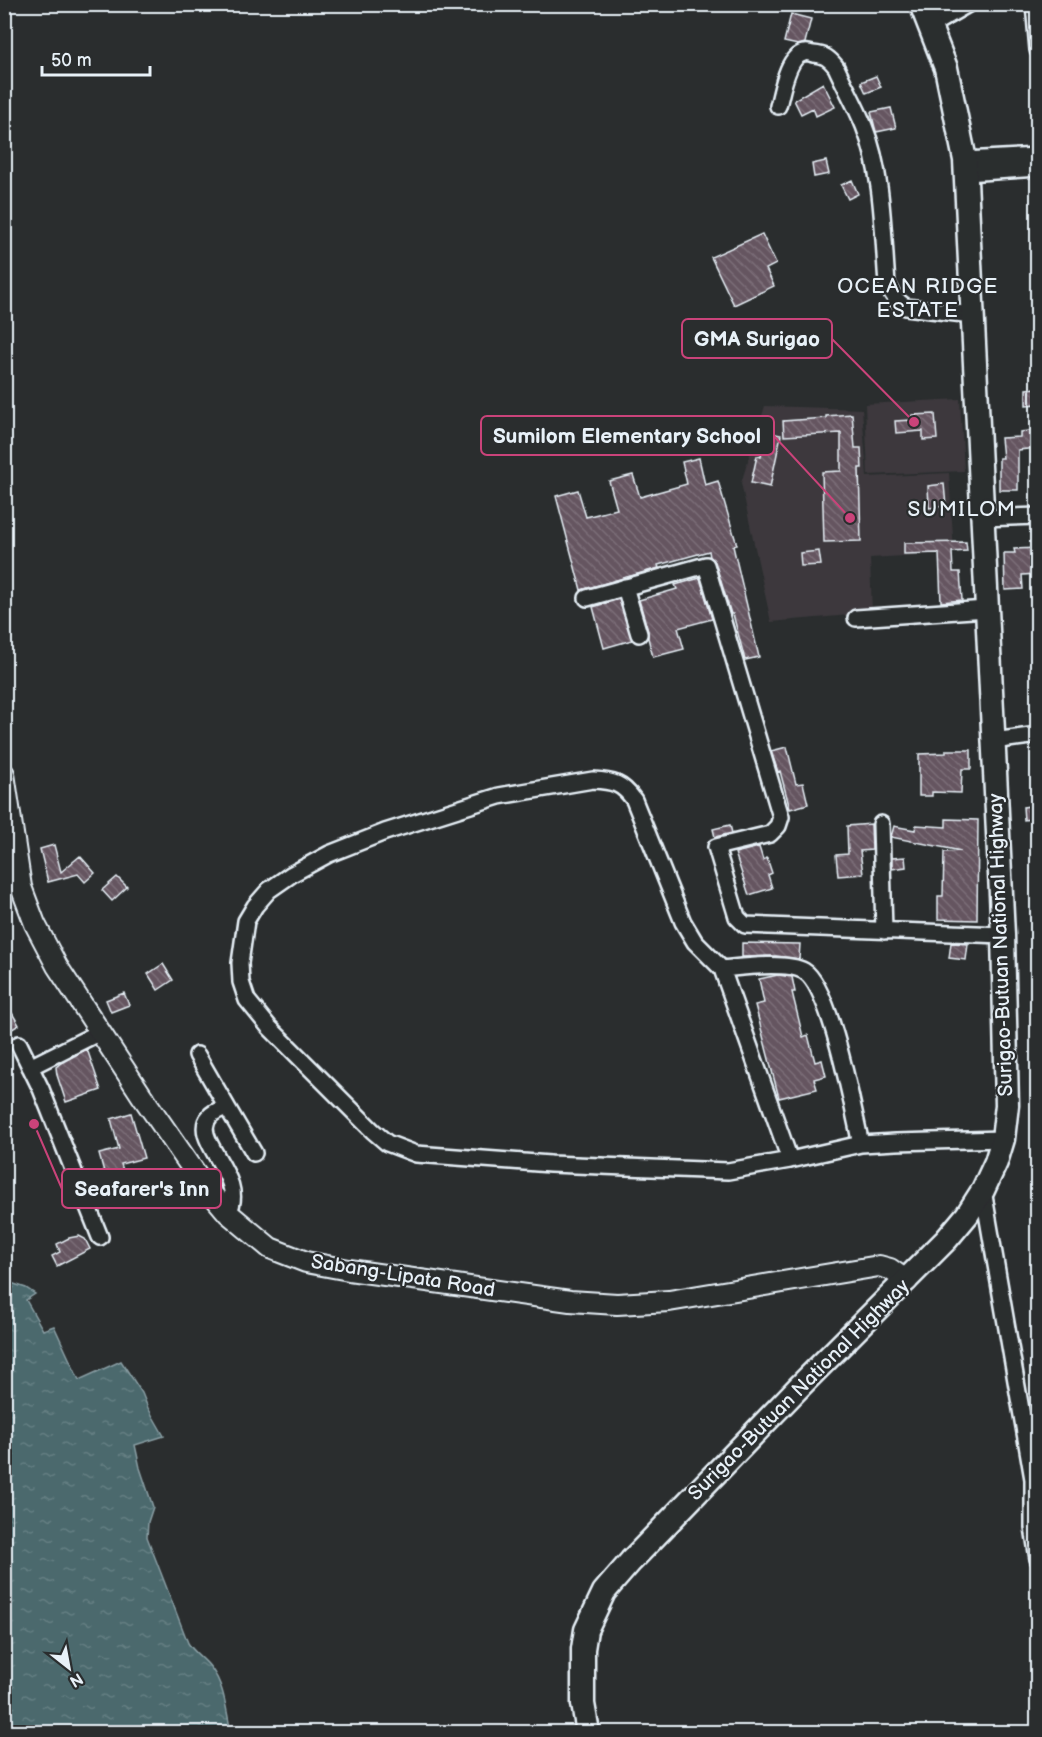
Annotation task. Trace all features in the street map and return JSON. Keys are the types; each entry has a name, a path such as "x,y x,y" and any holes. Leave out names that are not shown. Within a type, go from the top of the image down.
{"highway":[{"name":"Surigao-Butuan National Highway","path":"588,1732 583,1704 583,1649 586,1630 604,1592 631,1561 791,1396 946,1240 967,1215 983,1190 996,1162 1003,1139 1007,1105 1003,935 965,166 946,68 921,4"}],"main road":[{"name":"Sabang-Lipata Road","path":"4,774 19,876 27,905 57,966 201,1181 228,1213 270,1248 306,1262 349,1270 570,1301 617,1304 669,1301 879,1266 890,1269 907,1281"}],"street":[{"path":"930,26 968,4"},
{"path":"1034,4 1038,51"},
{"path":"778,106 790,64 795,57 804,52 823,55 830,59 865,127 873,154 878,178 887,284 892,295 898,303 906,307 972,315"},
{"path":"965,166 1038,156"},
{"path":"965,166 1038,168"},
{"path":"982,518 1038,516"},
{"path":"586,598 706,565 780,818 778,826 770,834 716,847 737,917 745,925 1003,935"},
{"path":"625,587 639,634"},
{"path":"856,618 987,609"},
{"path":"993,741 1038,735"},
{"path":"790,1160 722,969 695,942 683,922 630,795 618,784 593,780 499,796 385,832 329,854 292,874 269,890 246,921 240,963 241,982 247,1000 269,1027 372,1131 387,1143 416,1154 550,1164 728,1171 790,1160 861,1144 1003,1139"},
{"path":"880,824 884,931"},
{"path":"722,969 745,966 794,967 804,971 812,978 818,986 835,1035 850,1090 861,1144"},
{"path":"30,1067 100,1032"},
{"path":"19,1044 41,1089 100,1237"},
{"path":"197,1055 254,1153"},
{"path":"227,1107 209,1116 206,1133 210,1146 231,1183 233,1201 228,1213"},
{"path":"983,1190 1033,1479 1032,1527 1038,1559"}],"shaded area":[{"path":"960,399 964,471 868,475 865,404"},
{"path":"765,406 862,409 867,477 949,473 954,553 870,558 872,613 771,622 741,483"}],"water":[{"path":"5,1281 26,1288 35,1294 26,1300 43,1330 54,1326 79,1380 121,1361 142,1393 164,1436 135,1445 153,1507 148,1522 147,1537 188,1643 216,1675 231,1732 5,1732"}],"building":[{"path":"791,14 811,19 805,43 798,45 784,42"},
{"path":"876,76 881,87 866,93 861,82"},
{"path":"823,83 835,107 816,116 813,108 801,114 794,100"},
{"path":"891,108 896,128 876,132 871,112"},
{"path":"826,161 829,174 814,177 812,164"},
{"path":"852,180 858,194 848,199 841,185"},
{"path":"762,234 776,264 766,269 774,286 734,305 711,257"},
{"path":"1038,388 1038,404 1026,405 1026,389"},
{"path":"852,414 855,448 861,448 862,468 859,468 861,541 824,542 822,472 841,471 841,433 784,436 783,421"},
{"path":"935,414 937,439 923,440 923,431 896,433 895,421 912,420 912,415"},
{"path":"1038,430 1038,448 1018,450 1018,490 999,490 999,458 1003,458 1001,438 1020,437 1020,432"},
{"path":"765,432 781,435 770,487 751,483 757,456 761,457"},
{"path":"699,458 705,485 718,481 737,545 733,546 759,657 745,660 733,614 731,614 715,562 710,557 709,551 581,590 556,496 578,490 586,517 617,509 609,481 633,475 640,497 687,484 682,462"},
{"path":"944,484 946,506 929,508 928,486"},
{"path":"966,542 967,551 952,552 953,572 960,572 962,600 941,602 939,553 904,554 904,543"},
{"path":"1038,548 1038,574 1022,575 1023,589 1005,590 1004,553 1015,553 1014,549"},
{"path":"819,551 821,565 801,566 800,553"},
{"path":"700,578 712,619 678,628 684,649 653,657 639,600 677,589 675,585"},
{"path":"619,599 632,640 604,648 593,607"},
{"path":"787,747 796,784 803,783 808,804 790,809 780,771 778,772 771,751"},
{"path":"946,750 971,750 971,769 962,769 961,793 932,792 932,796 919,796 919,754 946,753"},
{"path":"1038,805 1038,818 1024,820 1023,807"},
{"path":"946,819 978,820 977,920 938,919 938,896 943,896 944,852 961,851 891,837 894,826 915,830 916,825 946,827"},
{"path":"871,824 872,850 860,851 863,874 838,876 836,855 848,854 847,826"},
{"path":"730,825 732,833 715,837 713,829"},
{"path":"54,845 61,872 80,856 95,873 85,882 78,874 48,882 40,849"},
{"path":"759,847 763,860 767,858 772,873 768,875 772,888 749,895 735,853"},
{"path":"905,857 906,867 892,869 892,858"},
{"path":"117,877 127,887 112,901 102,890"},
{"path":"742,943 800,944 799,959 776,956 742,957"},
{"path":"951,943 968,944 966,960 949,958"},
{"path":"163,964 173,980 158,990 148,974"},
{"path":"778,975 792,977 795,992 792,992 803,1037 808,1035 815,1062 822,1060 826,1076 814,1079 817,1089 779,1098 755,1005 764,1003 759,979"},
{"path":"124,993 129,1005 111,1012 106,1000"},
{"path":"12,1013 19,1025 4,1034 4,1018"},
{"path":"87,1049 101,1090 66,1102 56,1067"},
{"path":"131,1113 144,1158 121,1164 128,1188 110,1193 99,1154 119,1149 111,1119"},
{"path":"79,1236 85,1239 90,1249 57,1266 52,1256 60,1252 57,1244"}],"place":[{"name":"GMA Surigao","path":"914,422"},
{"name":"Sumilom Elementary School","path":"850,518"},
{"name":"Seafarer's Inn","path":"34,1124"}],"district":[{"name":"OCEAN RIDGE ESTATE","path":"918,298"},
{"name":"SUMILOM","path":"962,509"}]}
